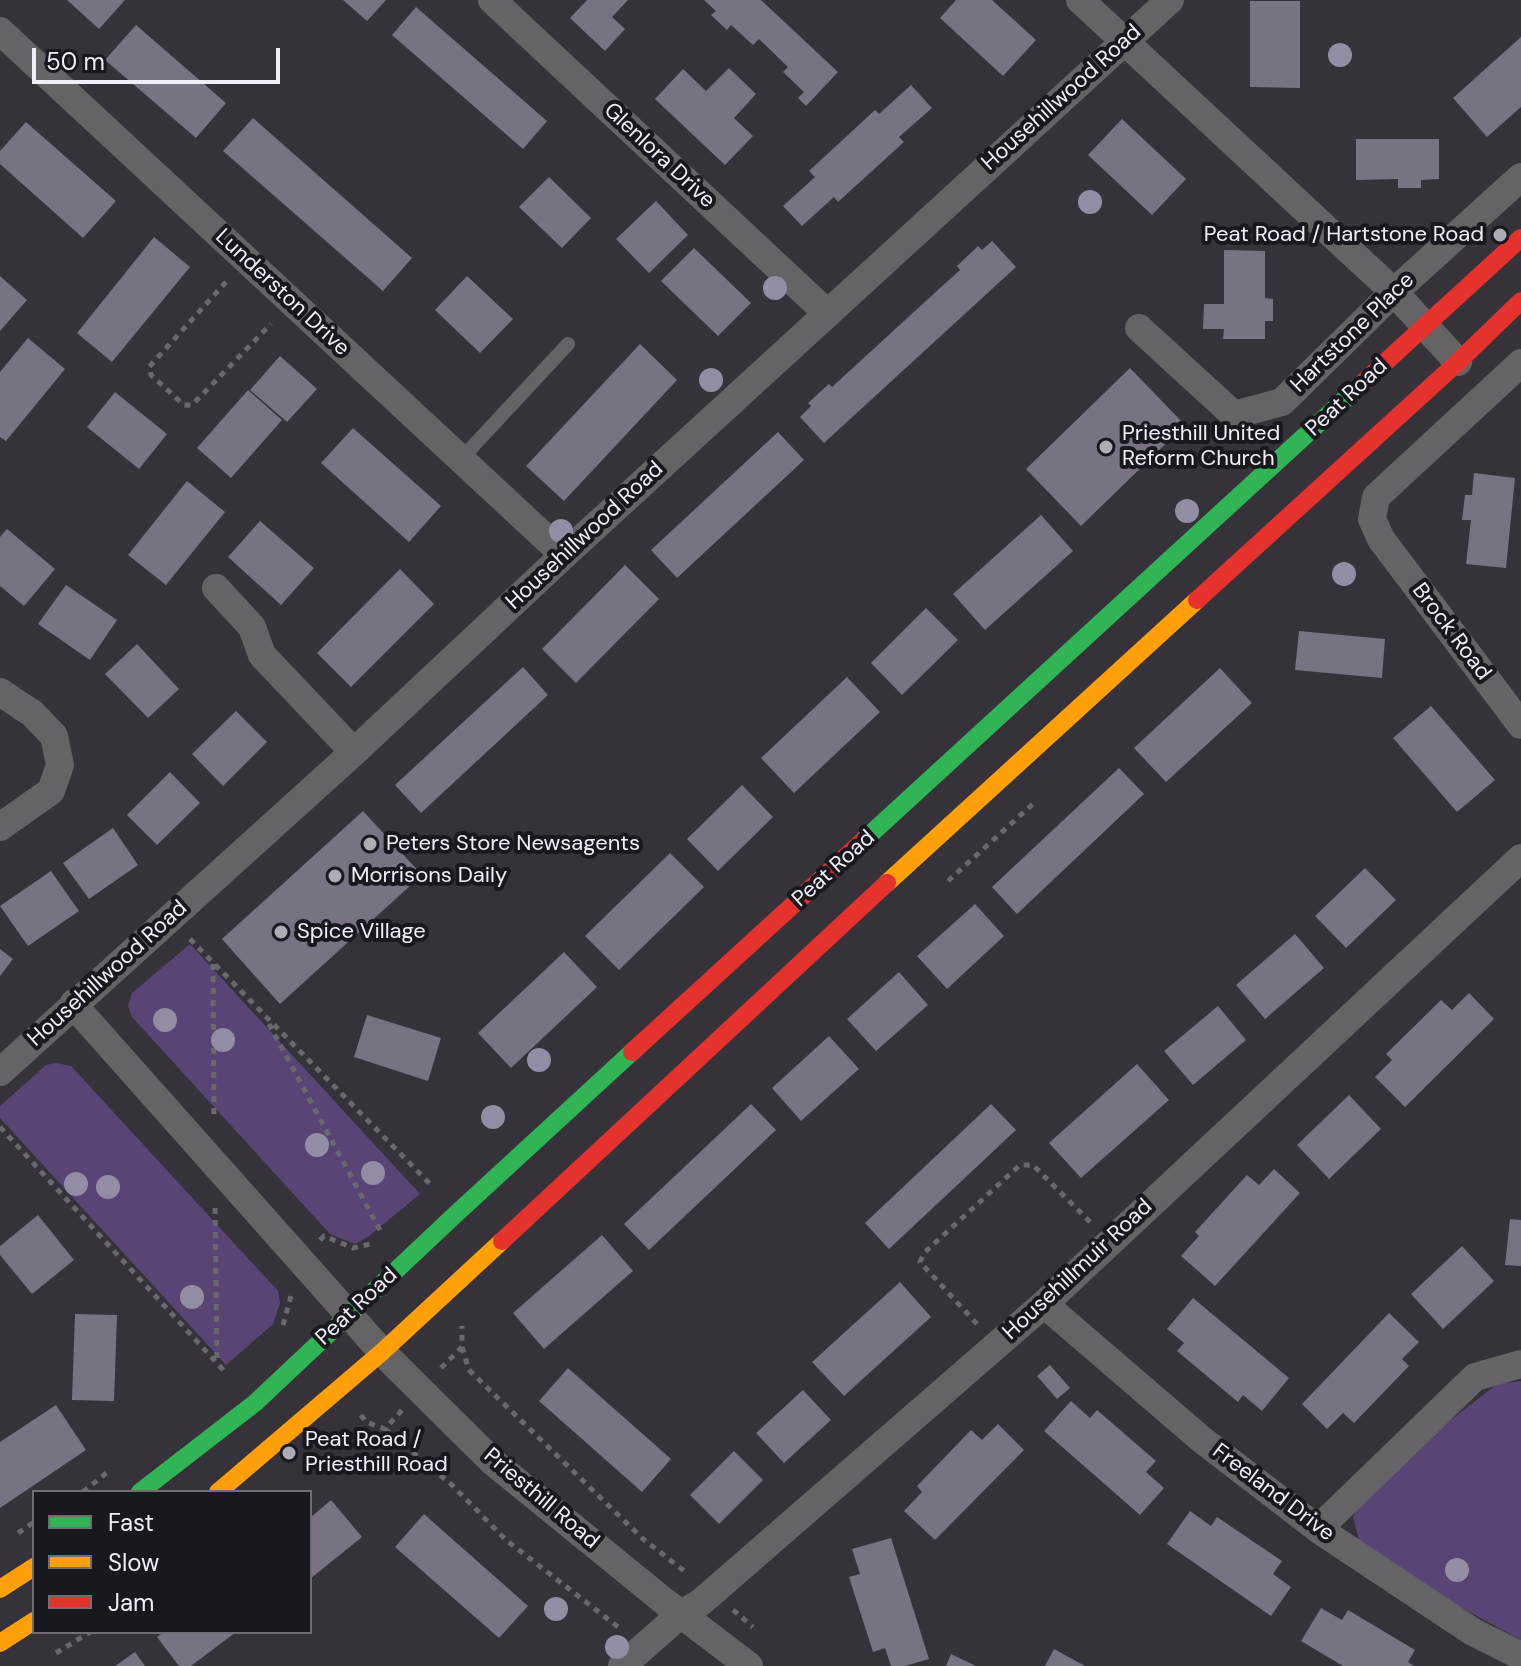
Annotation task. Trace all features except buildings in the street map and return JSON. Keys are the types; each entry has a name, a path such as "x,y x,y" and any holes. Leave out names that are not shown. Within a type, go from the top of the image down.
{"street":[{"name":"Glenlora Drive","path":"492,0 827,313"},
{"path":"1080,0 1394,292 1458,362"},
{"name":"Househillwood Road","path":"0,1072 354,752 564,555 1170,0"},
{"name":"Lunderston Drive","path":"0,31 564,555"},
{"name":"Hartstone Place","path":"1139,328 1234,415 1282,402 1394,292 1521,177"},
{"name":"Peat Road","path":"143,1490 255,1403 457,1213 1521,238"},
{"name":"Peat Road","path":"221,1490 382,1352 920,852 1521,301"},
{"name":"Brock Road","path":"1521,363 1376,497 1372,519 1381,539 1521,725"},
{"path":"216,588 252,627 262,655 354,752"},
{"path":"0,692 33,714 54,736 60,765 51,791 0,827"},
{"name":"Househillmuir Road","path":"622,1666 681,1614 713,1593 1044,1304 1521,858"},
{"name":"Priesthill Road","path":"74,1003 382,1352 493,1462 749,1666"},
{"name":"Freeland Drive","path":"1044,1304 1201,1439 1318,1529 1473,1632 1521,1656"},
{"path":"1318,1529 1475,1377 1521,1364"},
{"path":"0,1589 32,1568"},
{"path":"0,1643 32,1622"}],"lane":[{"path":"462,458 568,344"}],"path":[{"path":"245,260 149,367 151,375 184,405 192,405 291,303"},
{"path":"170,918 457,1213"},
{"path":"265,1016 383,1235 375,1241"},
{"path":"0,1127 227,1374 216,1384"},
{"path":"996,1346 920,1262 934,1243 1020,1165 1033,1165 1109,1242"},
{"path":"275,1334 284,1324 291,1294"},
{"path":"462,1347 469,1370 563,1463 642,1538 755,1629"},
{"path":"385,1429 452,1485 506,1540 643,1646"},
{"path":"86,1490 122,1461"},
{"path":"46,1659 87,1634"}],"shaded area":[{"path":"190,944 420,1194 368,1237 355,1244 330,1234 132,1017 128,1006 132,993"},
{"path":"46,1065 71,1066 278,1291 280,1303 273,1324 226,1365 0,1118 0,1106"},
{"path":"1521,1381 1521,1640 1412,1581 1359,1540 1353,1518 1358,1503 1410,1452 1497,1384"}],"traffic: fast":[{"path":"864,840 1356,389"},
{"path":"143,1490 255,1403 632,1052"}],"traffic: slow":[{"path":"887,883 1197,600"},
{"path":"220,1490 382,1352 502,1241"},
{"path":"0,1589 32,1568"},
{"path":"0,1643 32,1622"}],"traffic: jam":[{"path":"1356,389 1521,238"},
{"path":"1197,600 1521,301"},
{"path":"632,1052 864,840"},
{"path":"502,1241 887,883"}],"place":[{"name":"Peat Road / Hartstone Road","path":"1500,235"},
{"name":"Priesthill United Reform Church","path":"1106,447"},
{"name":"Peters Store Newsagents","path":"370,844"},
{"name":"Morrisons Daily","path":"335,876"},
{"name":"Spice Village","path":"281,932"},
{"name":"Peat Road / Priesthill Road","path":"289,1453"}]}
